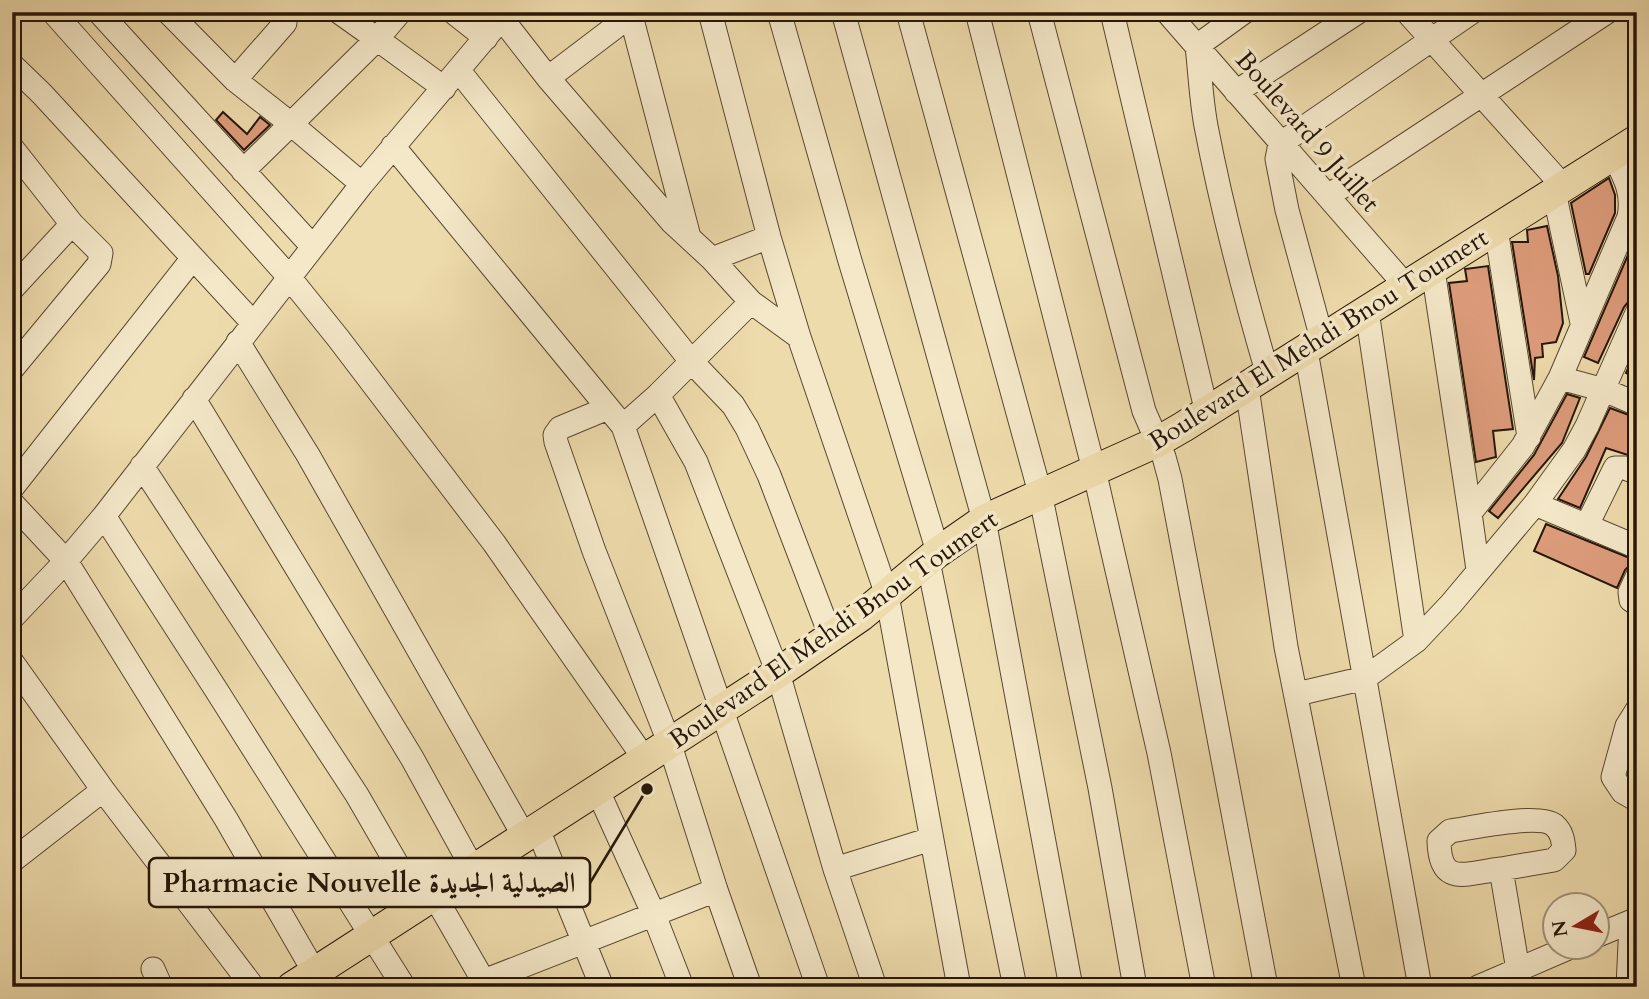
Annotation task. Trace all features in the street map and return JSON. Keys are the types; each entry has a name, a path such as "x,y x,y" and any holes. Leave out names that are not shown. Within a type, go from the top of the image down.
{"main road":[{"name":"Boulevard El Mehdi Bnou Toumert","path":"309,982 427,899 831,637 984,520 1157,442 1208,413 1625,147"}],"street":[{"path":"53,12 289,276 494,543 644,758"},
{"path":"99,12 313,247"},
{"path":"168,12 235,80 362,184"},
{"path":"339,12 377,39 452,79 691,361 733,405 769,475 831,637"},
{"path":"243,171 377,39 400,12"},
{"path":"453,12 486,38"},
{"path":"710,12 769,237 799,337 887,595 959,987"},
{"path":"779,12 933,557 1014,987"},
{"path":"843,12 984,520 1071,987"},
{"path":"908,12 1041,493 1100,788 1135,987"},
{"path":"976,12 1094,470 1159,753 1204,987"},
{"path":"1039,12 1144,411 1164,457 1175,503 1266,987"},
{"path":"1112,12 1208,413"},
{"name":"Boulevard 9 Juillet","path":"1167,12 1406,286"},
{"path":"1244,12 1197,46 1204,113 1237,266 1257,382 1286,647 1354,987"},
{"path":"1236,92 1358,12"},
{"path":"1407,12 1558,190 1581,323"},
{"path":"1420,987 1365,678 1314,345 1277,159 1280,144 1472,12"},
{"path":"1328,196 1607,12"},
{"path":"548,78 630,14 689,237"},
{"path":"12,618 66,562 104,516 362,184 505,16 548,78 672,222 712,259 751,302 799,337"},
{"path":"235,80 285,23"},
{"path":"12,65 43,94 253,323"},
{"path":"393,146 623,426 818,987"},
{"path":"1470,513 1529,437 1560,378 1581,323 1629,217 1632,204 1625,147"},
{"path":"12,148 72,223 100,251 102,259 12,369"},
{"path":"12,289 72,223"},
{"path":"1496,229 1529,437"},
{"path":"712,259 769,237"},
{"path":"12,488 193,258"},
{"path":"1433,270 1478,570"},
{"path":"623,426 751,302"},
{"path":"1367,311 1416,640"},
{"path":"1297,694 1365,678 1416,640 1451,604 1535,504 1574,450 1604,390 1637,313"},
{"path":"238,342 531,832 602,987"},
{"path":"1560,378 1604,390 1637,404"},
{"path":"657,395 696,462 778,673 835,869 875,987"},
{"path":"194,399 361,672 473,869"},
{"path":"608,408 560,428 555,435 556,442 594,551 669,742 750,987"},
{"path":"142,466 357,795 485,984 716,890"},
{"path":"1587,525 1615,468 1625,468 1637,473"},
{"path":"12,502 66,562 226,819 309,982"},
{"path":"1535,504 1637,547"},
{"path":"104,516 404,987"},
{"path":"1637,577 1630,592 1631,600 1637,604"},
{"path":"12,662 103,790 253,987"},
{"path":"1637,710 1627,726 1614,777 1623,792 1637,800"},
{"path":"597,789 654,915 682,987"},
{"path":"12,860 103,790"},
{"path":"1536,820 1552,823 1562,834 1563,850 1554,860 1501,869 1453,874 1445,869 1439,841 1450,831 1536,820"},
{"path":"835,869 931,839"},
{"path":"1501,869 1498,982 1545,960"},
{"path":"1610,930 1634,920 1628,987"}],"building":[{"path":"223,112 247,134 260,117 270,125 244,150 216,120"},
{"path":"1609,178 1615,195 1615,213 1589,274 1586,274 1571,203"},
{"path":"1547,226 1558,276 1563,323 1556,342 1542,344 1543,357 1535,358 1534,380 1512,242 1528,242 1527,230"},
{"path":"1637,234 1637,299 1629,301 1624,307 1598,363 1584,357"},
{"path":"1488,266 1513,429 1493,431 1496,457 1476,462 1449,283 1467,281 1465,269"},
{"path":"1637,348 1637,378 1626,373"},
{"path":"1567,394 1580,398 1562,443 1498,518 1489,511 1534,455"},
{"path":"1610,408 1637,418 1637,458 1606,448 1580,508 1558,499 1586,457"},
{"path":"1546,524 1637,563 1625,570 1617,588 1534,551"}],"place":[{"name":"Pharmacie Nouvelle الصيدلية الجديدة","path":"647,789"}]}
